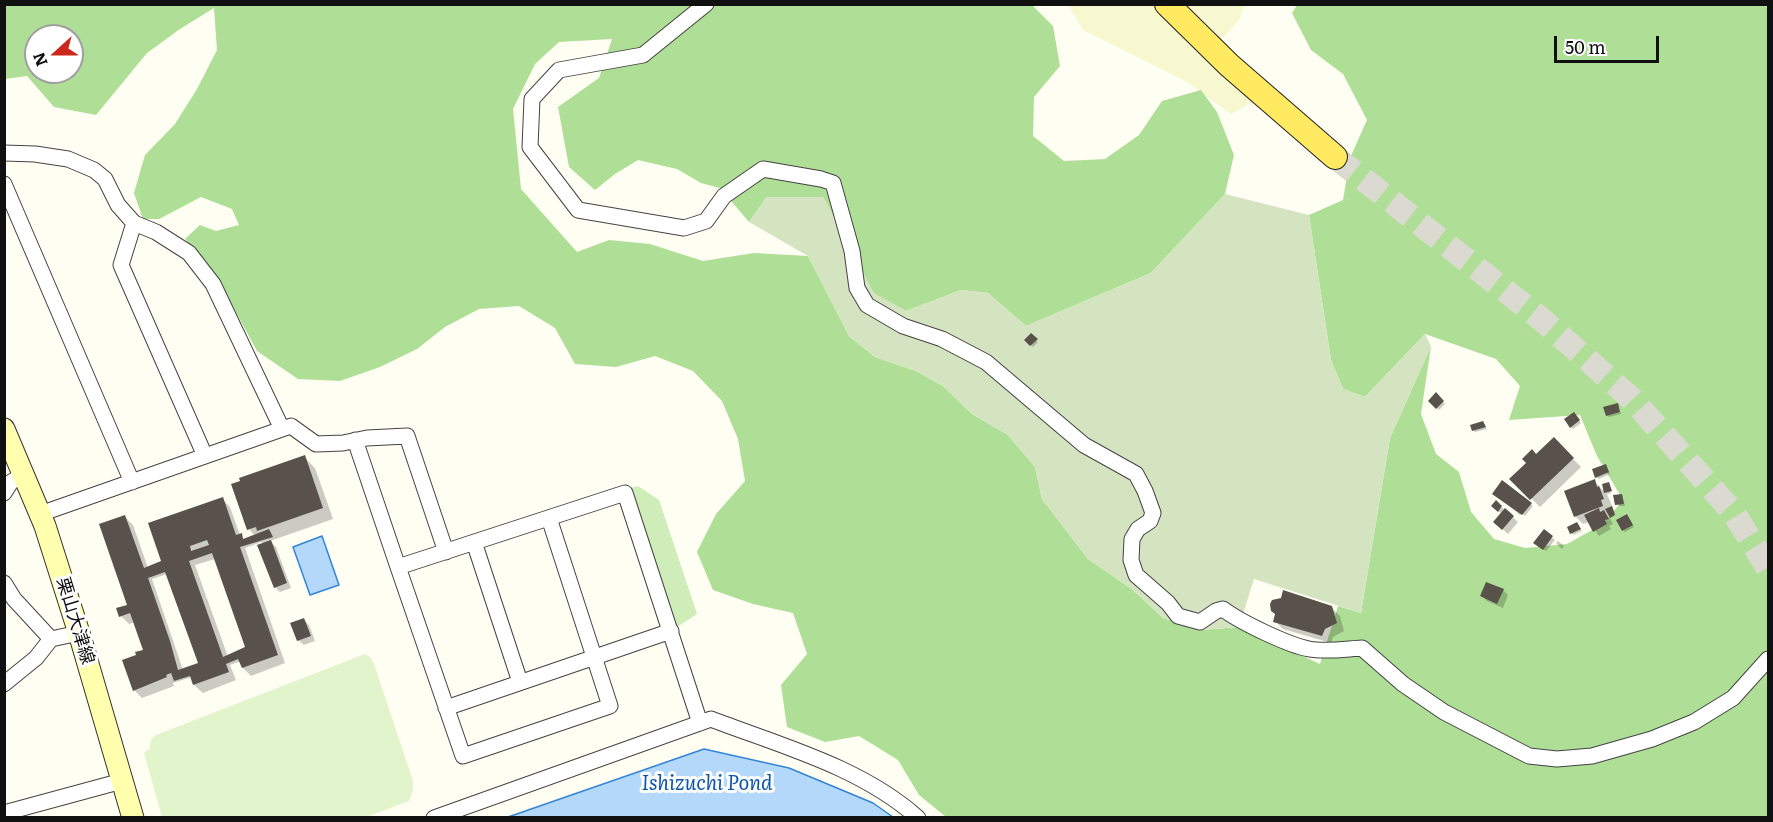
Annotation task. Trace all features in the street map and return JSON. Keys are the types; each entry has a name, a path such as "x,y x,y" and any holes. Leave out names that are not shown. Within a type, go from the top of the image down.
{"main road":[{"path":"1167,4 1229,65 1335,157"},
{"name":"栗山大津線","path":"4,429 40,514 79,633 133,818"}],"street":[{"path":"706,4 643,55 559,70 532,99 530,147 578,210 684,228 706,221 724,196 763,169 833,183 852,251 857,288 867,305 903,326 942,339 986,362 1084,445 1136,474 1153,513 1150,521 1138,529 1132,539 1131,560 1136,575 1168,603 1178,616 1200,622 1215,611 1222,609 1284,640 1310,649 1362,648 1403,684 1444,712 1529,756 1557,759 1592,756 1652,739 1694,722 1733,698 1768,659"},
{"path":"4,153 35,154 68,159 94,170 105,179 118,205 134,223 171,240 189,253 206,273 282,429"},
{"path":"4,184 132,482"},
{"path":"134,223 121,265 205,456"},
{"path":"40,514 291,426 316,444 407,436 446,552"},
{"path":"355,440 463,756 610,706 549,518"},
{"path":"4,493 11,482 23,475"},
{"path":"398,567 625,493 700,723"},
{"path":"474,542 520,682"},
{"path":"4,584 14,599 51,639"},
{"path":"446,708 671,631"},
{"path":"4,684 36,658 51,639 79,633"},
{"path":"434,818 711,719 835,766 881,788 918,818"},
{"path":"12,814 122,781"}],"green space":[{"path":"4,5 1032,5 1053,26 1060,66 1034,97 1033,136 1064,161 1105,159 1139,135 1162,101 1201,90 1217,112 1234,155 1225,194 1151,273 1026,326 988,293 961,290 906,311 873,293 823,197 767,197 749,222 720,188 701,183 677,169 638,160 595,190 569,167 558,107 599,78 612,39 559,42 535,64 513,109 521,189 577,252 609,240 650,244 703,261 754,253 808,256 849,336 875,357 916,371 943,386 972,414 1008,435 1035,467 1042,499 1088,559 1133,590 1163,618 1201,630 1239,627 1320,664 1338,606 1361,613 1390,438 1431,346 1421,414 1436,454 1459,472 1471,512 1494,539 1525,548 1567,544 1603,524 1623,500 1597,456 1580,415 1509,420 1520,386 1496,359 1425,334 1365,397 1343,389 1331,360 1309,215 1343,200 1350,158 1367,120 1343,74 1311,50 1292,13 1297,5 1768,5 1768,817 946,817 919,795 898,760 859,736 825,742 787,727 781,685 807,654 793,613 753,604 713,590 697,552 716,514 745,481 738,439 722,401 693,371 655,356 616,367 575,364 555,328 519,306 479,309 445,327 417,349 380,367 340,381 298,379 257,351 214,272 185,239 200,225 216,231 239,225 232,209 201,197 159,219 143,219 134,193 145,155 175,124 197,89 217,50 214,8 147,53 96,115 54,107 34,84 84,84 84,24 24,24 24,76 5,79"},
{"path":"1068,5 1245,5 1239,20 1204,59 1254,101 1231,114 1187,82 1083,30"},
{"path":"1225,194 1309,215 1331,360 1343,389 1365,397 1425,334 1431,346 1390,438 1361,613 1254,579 1239,627 1201,630 1163,618 1133,590 1088,559 1042,499 1035,467 1008,435 972,414 943,386 916,371 875,357 849,336 808,256 749,222 766,197 823,197 874,293 906,311 961,290 988,293 1026,326 1151,273"},
{"path":"638,486 659,500 697,614 677,627 631,488"},
{"path":"365,654 374,664 413,781 413,791 409,801 366,817 162,817 144,753 150,748 151,739 156,735"}],"water":[{"path":"322,536 339,585 310,595 293,547"},
{"name":"Ishizuchi Pond","path":"704,749 789,768 873,803 893,817 508,817"}],"building":[{"path":"1031,333 1038,339 1030,346 1024,340"},
{"path":"1436,392 1444,401 1436,409 1428,401"},
{"path":"1618,403 1620,412 1606,416 1603,407"},
{"path":"1574,412 1580,420 1570,428 1564,419"},
{"path":"1483,421 1486,427 1472,431 1470,425"},
{"path":"1554,437 1574,458 1530,500 1509,479 1526,463 1522,459 1532,449 1536,454"},
{"path":"305,455 323,508 257,531 256,527 247,530 231,484 240,481 239,478"},
{"path":"1606,464 1609,472 1595,478 1592,469"},
{"path":"1595,479 1604,499 1601,500 1603,506 1574,517 1564,491"},
{"path":"1502,480 1532,503 1522,515 1492,494"},
{"path":"1609,482 1612,491 1604,493 1602,484"},
{"path":"1622,494 1624,504 1615,505 1613,495"},
{"path":"223,497 236,535 242,533 243,539 269,529 273,537 240,547 278,655 242,668 238,659 226,664 229,672 193,685 190,676 174,681 171,673 166,675 167,677 133,691 122,660 143,650 130,613 119,617 116,608 127,605 99,524 125,515 144,568 161,561 148,523","holes":["207,540 209,545 191,551 190,546","212,553 245,647 223,657 189,561","165,572 198,663 178,670 148,578"]},
{"path":"1496,500 1502,506 1498,512 1491,506"},
{"path":"1612,506 1615,515 1610,518 1605,509"},
{"path":"1505,508 1514,516 1502,530 1493,522"},
{"path":"1599,508 1600,512 1604,510 1609,519 1605,520 1607,524 1593,532 1584,515"},
{"path":"1627,514 1633,525 1622,531 1616,520"},
{"path":"1577,522 1581,529 1570,534 1567,527"},
{"path":"1544,529 1553,536 1543,550 1533,543"},
{"path":"271,540 287,583 274,588 257,545"},
{"path":"1486,582 1504,589 1497,604 1480,596"},
{"path":"1283,590 1332,606 1337,623 1325,629 1322,636 1273,622 1275,614 1271,611 1270,604 1272,600 1281,598"},
{"path":"304,618 311,636 297,641 290,623"}],"tunnel":[{"path":"1335,157 1540,318 1632,399 1733,512 1768,568"}]}
